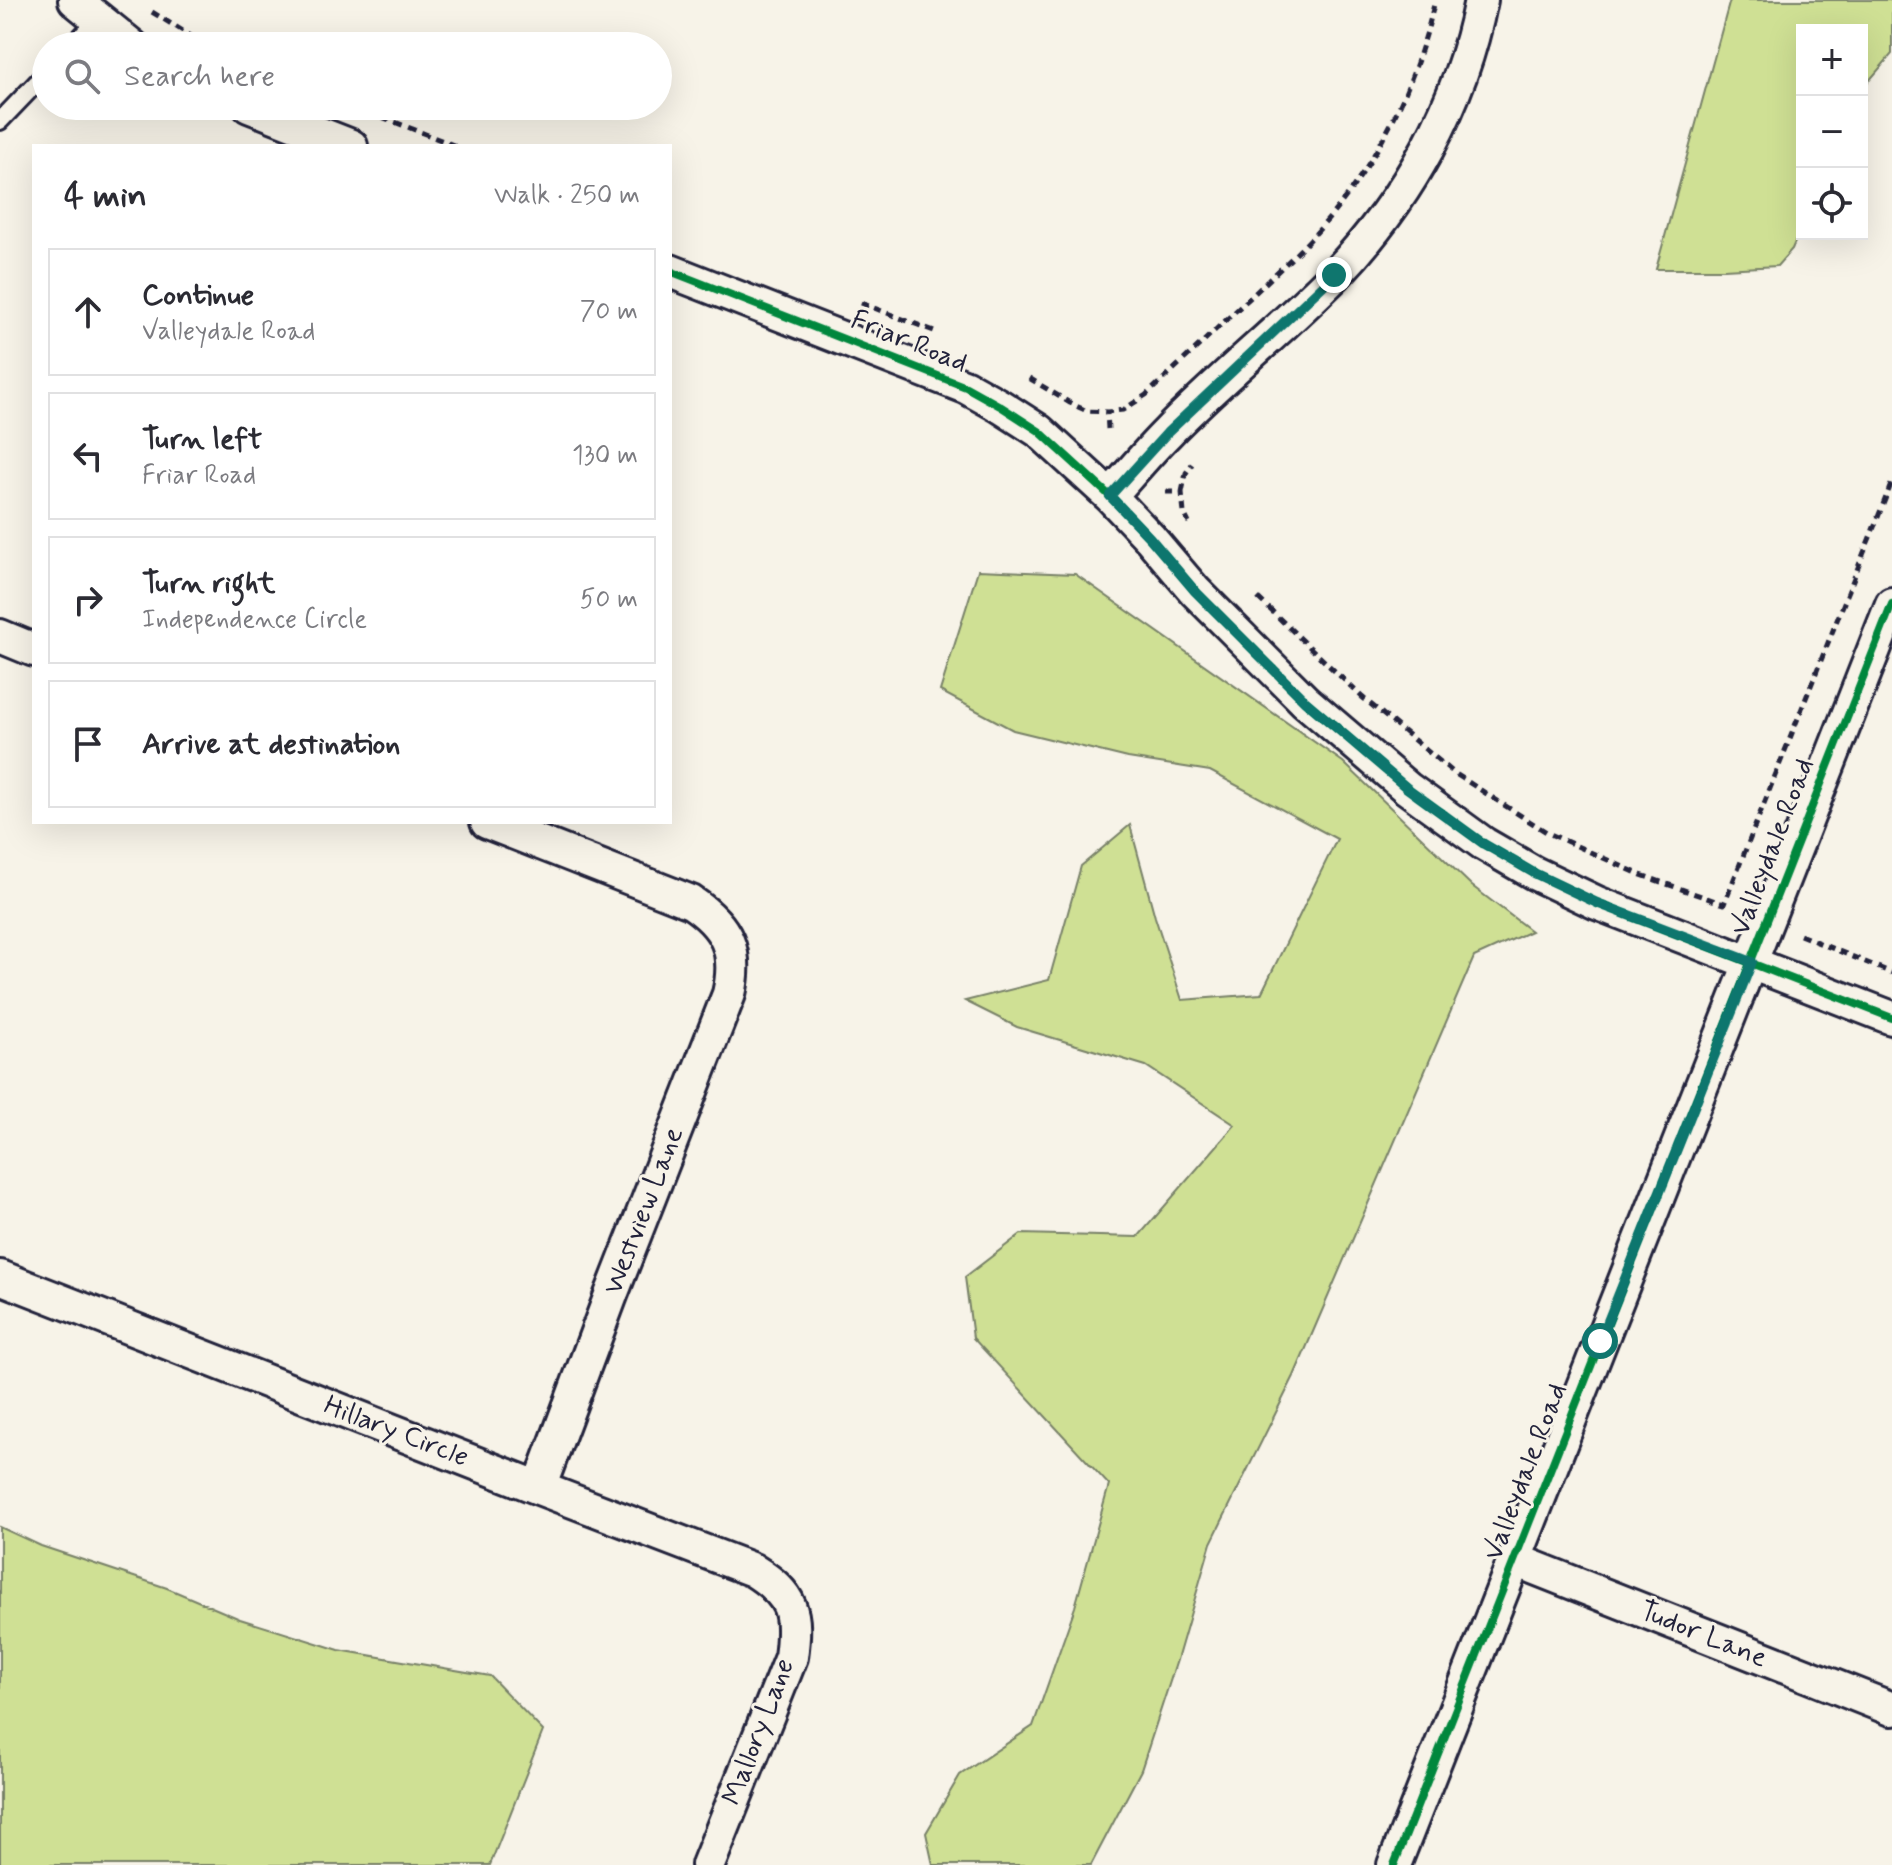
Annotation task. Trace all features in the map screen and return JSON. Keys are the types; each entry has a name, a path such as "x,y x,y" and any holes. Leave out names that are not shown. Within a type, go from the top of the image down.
{"street":[{"path":"1110,496 1167,433 1334,275 1396,201 1420,165 1444,118 1463,69 1481,0"},
{"path":"86,10 114,32"},
{"path":"285,120 346,144"},
{"name":"Friar Road","path":"672,272 966,387 1039,431 1110,496 1195,591 1305,701 1407,788 1484,844 1534,873 1597,903 1892,1018"},
{"name":"Valleydale Road","path":"1394,1865 1892,604"},
{"path":"0,636 32,649"},
{"name":"Westview Lane","path":"492,824 691,902 710,915 725,933 732,956 733,979 729,994 539,1488"},
{"name":"Hillary Circle","path":"0,1277 753,1570 771,1581 785,1598"},
{"name":"Tudor Lane","path":"1515,1560 1892,1709"},
{"name":"Mallory Lane","path":"708,1865 791,1657 795,1628 785,1598"}],"lane":[{"path":"77,32 86,10"},
{"path":"0,121 32,88"}],"path":[{"path":"1108,429 1107,412 1123,410 1146,395 1291,259 1341,203 1379,146 1405,96 1431,21 1435,0"},
{"path":"148,9 184,32"},
{"path":"389,120 451,144"},
{"path":"1249,589 1362,697 1454,773 1548,833 1641,875 1724,904 1892,482"},
{"path":"1166,492 1182,492 1184,513 1195,534"},
{"path":"1798,934 1892,973"}],"green space":[{"path":"1730,0 1891,0 1892,54 1868,82 1868,24 1796,24 1796,240 1792,249 1777,266 1656,269"},
{"path":"978,570 1075,574 1343,762 1472,886 1531,931 1474,957 1294,1376 1211,1543 1141,1770 1091,1865 933,1865 926,1833 960,1775 1033,1726 1075,1607 1109,1485 973,1338 965,1277 1021,1234 1138,1237 1235,1125 1146,1066 1017,1027 965,1001 1049,980 1081,866 1130,825 1182,1000 1261,994 1337,839 1210,771 1128,758 1013,730 940,691"},
{"path":"0,1527 41,1546 167,1588 240,1619 339,1650 490,1676 543,1731 490,1865 0,1865"}],"cycle path":[{"path":"672,272 966,387 1039,431 1110,496 1195,591 1305,701 1407,788 1484,844 1534,873 1597,903 1892,1018"},
{"path":"1394,1865 1892,604"}],"route":[{"path":"1334,275 1167,433 1110,496 1195,591 1305,701 1407,788 1484,844 1534,873 1597,903 1752,962 1600,1341"}]}
